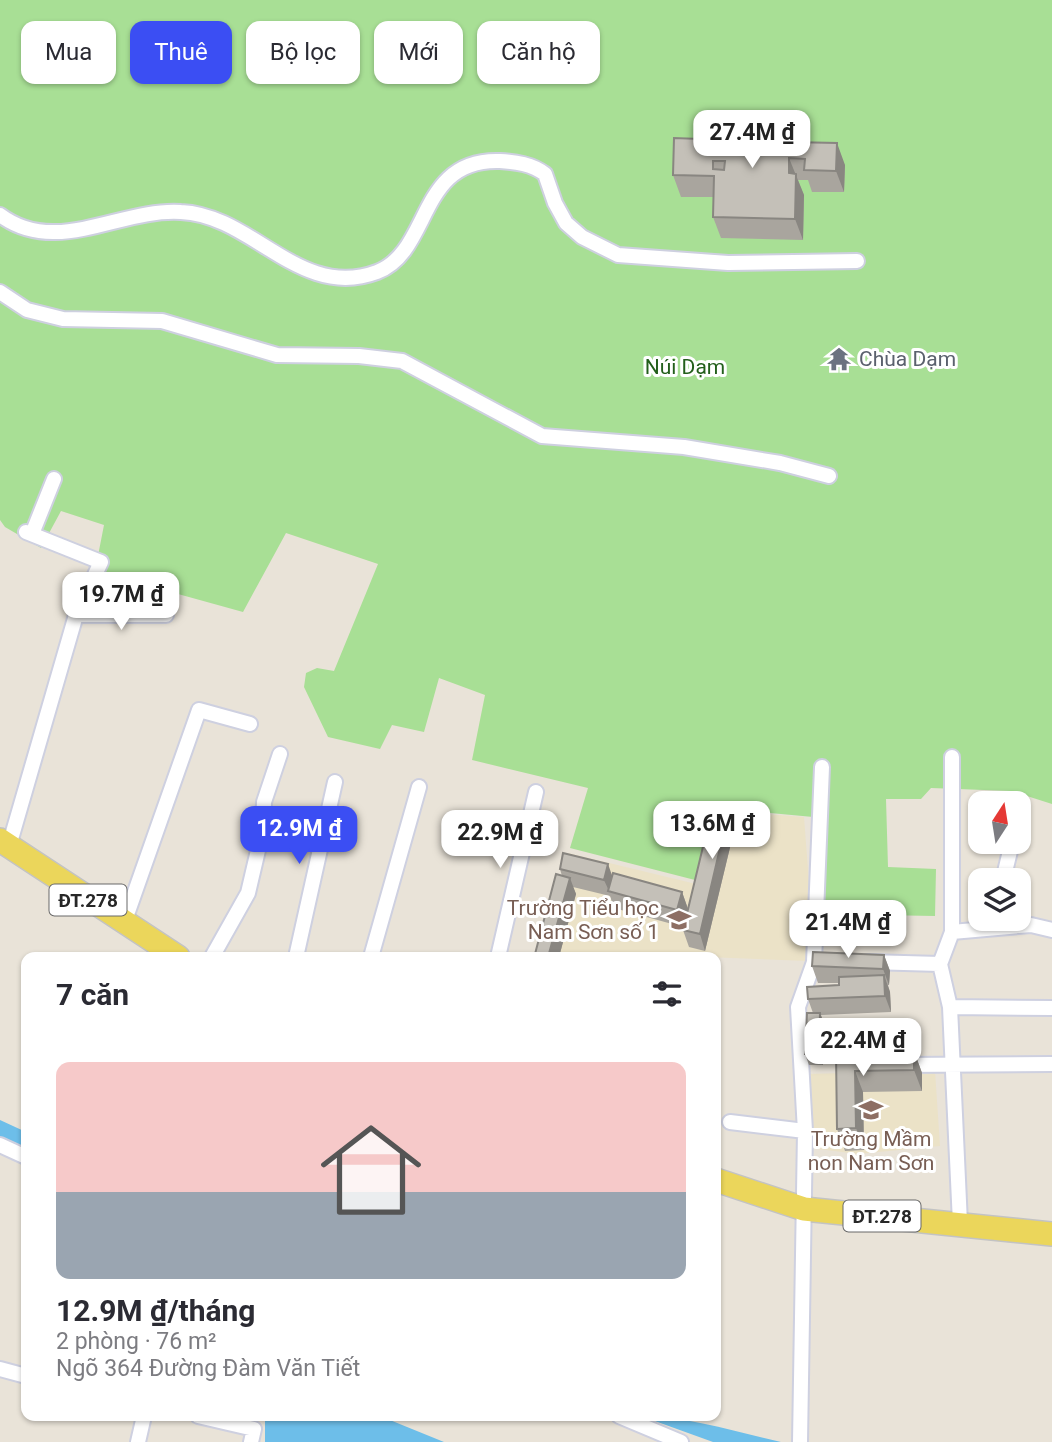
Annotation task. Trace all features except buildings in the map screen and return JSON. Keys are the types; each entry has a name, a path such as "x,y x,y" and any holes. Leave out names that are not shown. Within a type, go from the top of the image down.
{"main road":[{"name":"ĐT.278","path":"4,843 170,952"},
{"name":"ĐT.278","path":"721,1182 804,1209 1052,1234"}],"street":[{"path":"0,215 19,225 52,233 156,213 195,213 235,227 302,270 330,277 370,275 397,261 446,180 478,163 505,161 530,165 545,174 555,204 566,223 582,237 618,255 728,263 857,261"},
{"path":"0,292 27,310 63,319 162,321 277,355 359,356 402,361 542,436 684,447 780,463 829,476"},
{"path":"4,843 76,615 100,562 29,533 54,479"},
{"path":"76,615 166,615"},
{"path":"124,923 198,709 250,723"},
{"path":"215,952 248,893 263,829 264,802 280,754"},
{"path":"952,757 952,932 940,964 950,1007 960,1223"},
{"path":"800,1440 804,1131 798,1007 820,962 822,767"},
{"path":"297,952 335,782"},
{"path":"372,952 419,788"},
{"path":"499,952 536,792"},
{"path":"1031,925 1052,930"},
{"path":"952,932 968,929"},
{"path":"852,962 940,964"},
{"path":"950,1007 1052,1008"},
{"path":"890,1065 1052,1064"},
{"path":"730,1122 804,1131"},
{"path":"0,1145 21,1155"},
{"path":"0,1369 21,1375"},
{"path":"138,1442 143,1421"},
{"path":"220,1421 254,1429 251,1442"},
{"path":"631,1421 681,1442"}],"shaded area":[{"name":"Trường Tiểu học Nam Sơn số 1","path":"716,810 804,817 809,883 808,961 721,958 721,952 540,952 568,853 696,884"},
{"name":"Trường Mầm non Nam Sơn","path":"935,1071 940,1146 858,1154 802,1147 806,1074"}],"green space":[{"name":"Núi Dạm","path":"0,0 1052,0 1052,804 1031,797 1031,791 931,788 921,799 886,799 888,867 936,869 935,916 823,914 824,818 715,808 695,880 570,848 588,788 472,760 485,695 439,678 424,732 392,725 380,749 328,737 304,687 306,673 317,668 334,671 378,564 286,533 243,612 95,571 104,525 61,511 41,548 5,527 0,520"}],"water":[{"path":"0,1120 21,1130 21,1149 0,1140"},
{"path":"265,1421 392,1421 444,1442 265,1442"},
{"path":"655,1421 694,1422 781,1442 713,1442"}],"place":[{"name":"Chùa Dạm","path":"839,359"},
{"name":"Trường Tiểu học Nam Sơn số 1","path":"679,920"},
{"name":"Trường Mầm non Nam Sơn","path":"871,1110"}]}
